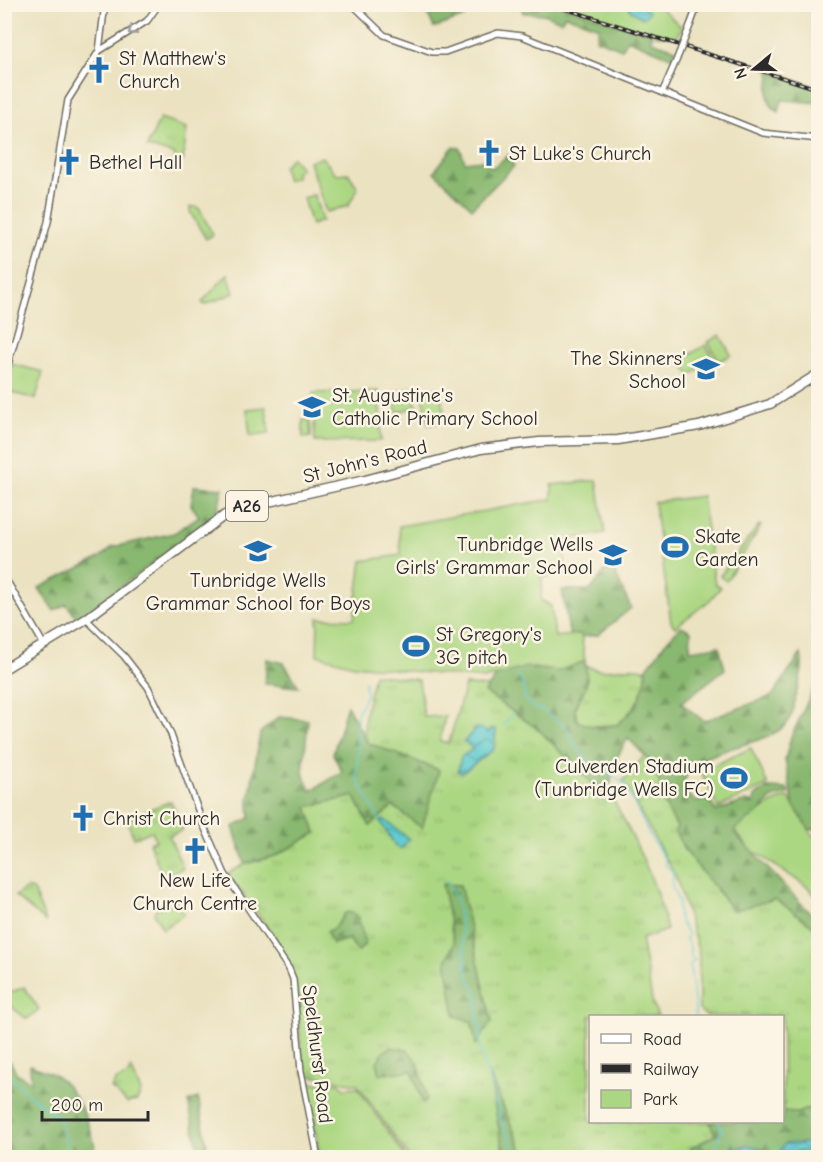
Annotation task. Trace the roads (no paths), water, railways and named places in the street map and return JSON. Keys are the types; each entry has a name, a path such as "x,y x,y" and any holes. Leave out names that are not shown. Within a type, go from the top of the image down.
{"highway":[{"name":"St John's Road","path":"86,619 225,515 242,508 365,480 481,449 539,442 618,440 699,426 770,404 819,374"},
{"name":"A26","path":"4,669 86,619"}],"street":[{"path":"4,379 48,222 68,100 99,51 105,4"},
{"path":"99,51 147,21 159,4"},
{"path":"352,4 384,35 425,51 445,52 498,33 522,36 763,133 819,139"},
{"path":"662,93 698,4"},
{"path":"4,576 45,646"},
{"name":"Speldhurst Road","path":"86,619 124,656 148,687 170,732 202,824 225,874 289,969 293,979 301,1071 318,1158"}],"water":[{"path":"628,5 641,5 649,12 643,18 631,11"},
{"path":"481,728 488,733 491,729 496,729 494,749 462,773 458,771 461,757 473,749 464,742 475,729"},
{"path":"385,820 409,839 402,848 396,847 380,821"},
{"path":"807,1143 814,1146 813,1152 796,1151 785,1155 780,1150 785,1144"},
{"path":"747,1145 767,1150 769,1154 742,1157 731,1154 732,1146 736,1148"}],"waterway":[{"path":"516,675 521,679 526,700 534,708 544,711 567,728 576,747 588,761 624,783 650,836 665,859 665,865 673,872 672,887 679,902 679,919 688,934 686,940 690,947 690,956 695,960 690,965 696,1015"},
{"path":"365,681 366,695 357,717 356,777 380,821"},
{"path":"504,725 512,714"},
{"path":"446,880 458,907 467,970 470,982 476,989 479,1016 476,1020 482,1028 481,1053 494,1090 500,1118 511,1141 512,1151 518,1152 520,1158"},
{"path":"4,1072 59,1117 66,1145 66,1158"},
{"path":"708,1158 716,1149 723,1129 719,1123"},
{"path":"727,1147 731,1148"},
{"path":"769,1152 780,1150"},
{"path":"672,1158 679,1155 681,1158"}],"railway":[{"path":"550,4 818,89"}],"place":[{"name":"St Matthew's Church","path":"99,70"},
{"name":"St Luke's Church","path":"489,153"},
{"name":"Bethel Hall","path":"69,162"},
{"name":"The Skinners' School","path":"706,369"},
{"name":"St. Augustine's Catholic Primary School","path":"312,407"},
{"name":"Skate Garden","path":"675,547"},
{"name":"Tunbridge Wells Grammar School for Boys","path":"258,551"},
{"name":"Tunbridge Wells Girls' Grammar School","path":"613,555"},
{"name":"St Gregory's 3G pitch","path":"416,646"},
{"name":"Culverden Stadium (Tunbridge Wells FC)","path":"734,778"},
{"name":"Christ Church","path":"83,818"},
{"name":"New Life Church Centre","path":"195,851"}]}
